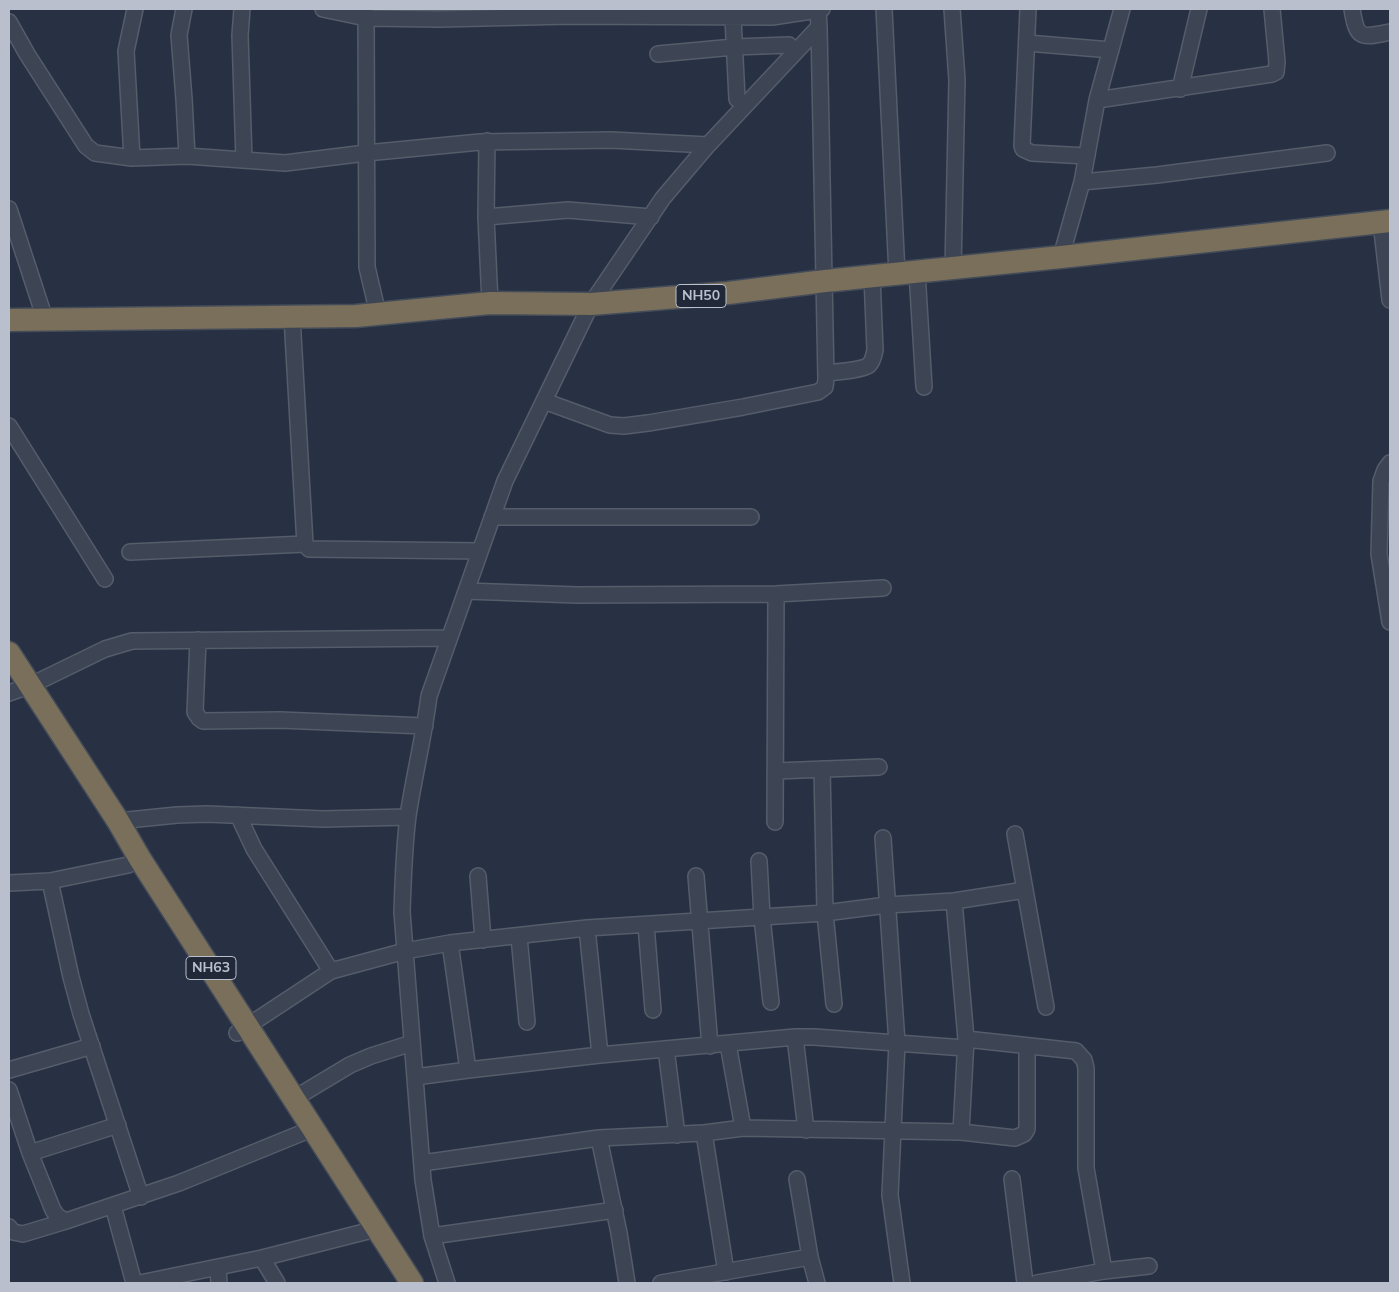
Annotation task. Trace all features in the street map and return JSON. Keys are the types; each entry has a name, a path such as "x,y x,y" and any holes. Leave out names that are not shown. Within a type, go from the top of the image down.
{"highway":[{"name":"NH50","path":"9,320 292,317 378,314 490,303 591,304 728,293 825,281 1386,222"},
{"name":"NH63","path":"9,653 16,687 101,819 134,862 242,1029 370,1231 396,1283"},
{"name":"NH63","path":"16,687 118,821 134,862"},
{"name":"NH63","path":"242,1029 295,1098 307,1131"},
{"name":"NH63","path":"370,1231 412,1283"}],"street":[{"path":"132,158 126,51 135,9"},
{"path":"184,9 179,35 186,156"},
{"path":"242,9 240,35 244,160"},
{"path":"323,9 366,13 733,18 772,17 819,9 825,281 825,387 818,392 636,425 610,425 544,401"},
{"path":"884,9 907,273 924,387"},
{"path":"952,9 957,80 953,268"},
{"path":"1028,9 1023,149 1032,153 1087,156"},
{"path":"1061,257 1082,182 1098,100 1122,9"},
{"path":"1180,89 1199,9"},
{"path":"1098,100 1265,77 1276,72 1277,62 1272,9"},
{"path":"1352,9 1355,28 1358,33 1364,35 1390,32"},
{"path":"366,13 367,267 378,314"},
{"path":"733,18 737,100"},
{"path":"9,22 27,54 86,146 95,153 132,158 186,156 285,163 487,141 610,140 708,145"},
{"path":"447,1283 432,1236 422,1163 402,912 403,867 408,817 429,696 505,481 591,304 663,198 708,145 819,27"},
{"path":"1027,43 1111,50"},
{"path":"658,54 734,47 789,45"},
{"path":"487,141 486,217 490,303"},
{"path":"1082,182 1157,175 1326,153"},
{"path":"9,208 45,319"},
{"path":"486,217 568,210 651,217"},
{"path":"1386,222 1390,300"},
{"path":"826,373 863,368 869,366 873,359 875,350 872,276"},
{"path":"292,317 305,544 309,549 320,551 480,551"},
{"path":"9,426 105,579"},
{"path":"1390,463 1381,480 1379,554 1390,622"},
{"path":"492,517 751,517"},
{"path":"130,552 305,544"},
{"path":"466,591 577,595 776,594 884,588"},
{"path":"775,822 776,594"},
{"path":"16,687 105,648 132,641 449,638"},
{"path":"198,640 195,712 203,721 280,720 425,726"},
{"path":"775,771 879,767"},
{"path":"822,769 826,913 834,1004"},
{"path":"118,821 177,815 323,818 408,817"},
{"path":"238,815 254,849 331,970"},
{"path":"1016,834 1046,1007"},
{"path":"883,838 896,1043 890,1195 902,1283"},
{"path":"759,861 762,917 771,1002"},
{"path":"9,883 50,881 134,862"},
{"path":"478,876 483,940"},
{"path":"696,876 710,1046"},
{"path":"50,881 71,978 141,1197"},
{"path":"242,1029 331,970 405,951 587,928 826,913 887,905 954,901 1025,890"},
{"path":"954,901 965,1044 961,1132"},
{"path":"646,925 653,1010"},
{"path":"587,928 600,1055"},
{"path":"519,937 527,1022"},
{"path":"450,944 468,1070"},
{"path":"796,1037 806,1130"},
{"path":"415,1078 600,1055 796,1037 896,1043 1027,1046 1076,1050 1084,1060 1086,1068 1086,1168 1104,1271"},
{"path":"295,1098 355,1063 412,1043"},
{"path":"728,1044 743,1128"},
{"path":"9,1070 92,1046"},
{"path":"422,1163 600,1138 677,1135 743,1128 961,1132 1015,1138 1024,1134 1027,1129 1027,1046"},
{"path":"666,1049 677,1135"},
{"path":"9,1090 30,1153 53,1210 57,1216 66,1221"},
{"path":"30,1153 118,1125"},
{"path":"9,1228 12,1232 23,1234 141,1197 307,1131"},
{"path":"704,1133 726,1272"},
{"path":"600,1138 615,1210 627,1283"},
{"path":"797,1179 810,1257 817,1283"},
{"path":"1012,1179 1025,1283"},
{"path":"113,1206 134,1283"},
{"path":"432,1236 615,1210"},
{"path":"149,1282 262,1258 370,1231"},
{"path":"662,1283 810,1257"},
{"path":"262,1258 277,1283"},
{"path":"1037,1283 1104,1271 1149,1266"},
{"path":"218,1267 219,1283"}]}
